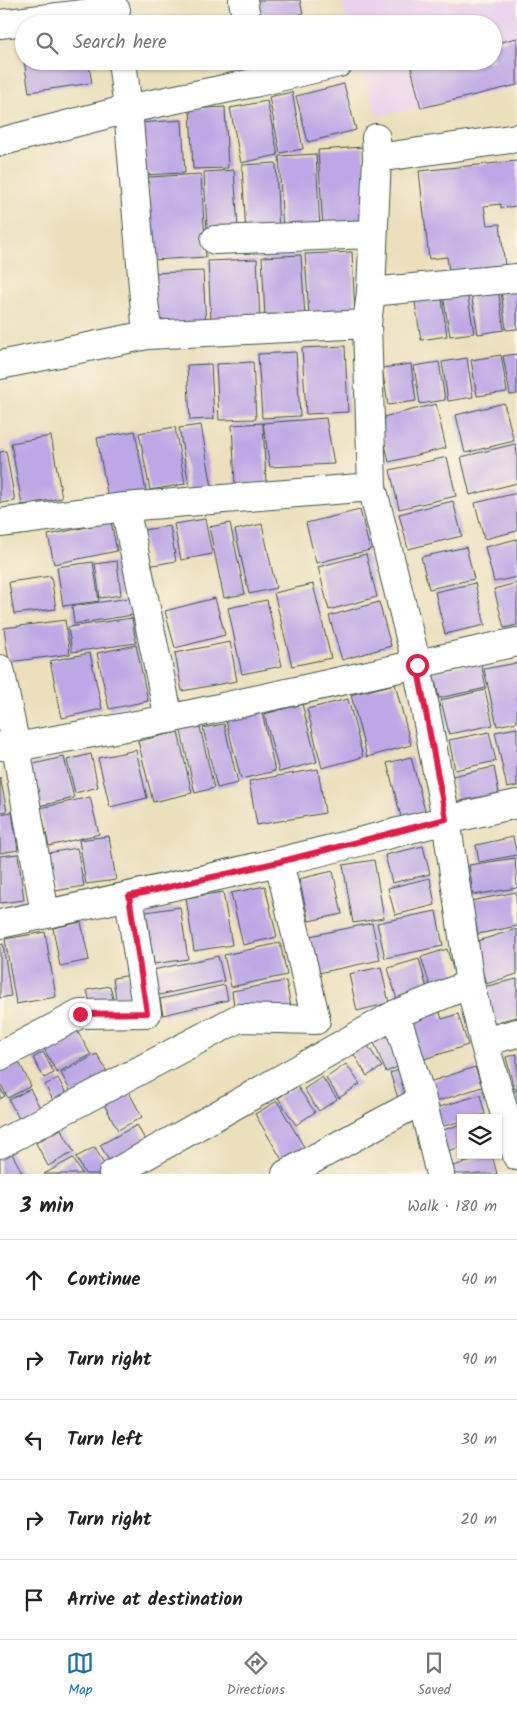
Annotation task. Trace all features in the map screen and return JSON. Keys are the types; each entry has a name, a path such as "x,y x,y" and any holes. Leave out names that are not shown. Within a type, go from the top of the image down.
{"street":[{"path":"243,0 246,15"},
{"path":"42,15 80,7 117,11"},
{"path":"0,24 15,21"},
{"path":"123,70 147,336"},
{"path":"0,142 128,109 256,72 274,70"},
{"path":"517,138 376,148 371,292 368,324 372,487 417,665 446,819 470,984 484,1042 517,1156"},
{"path":"215,240 372,234"},
{"path":"371,292 517,278"},
{"path":"0,365 147,336 368,324"},
{"path":"0,523 125,508 372,487"},
{"path":"125,508 169,719"},
{"path":"8,746 169,719 517,642"},
{"path":"0,669 8,746 45,914"},
{"path":"0,924 279,862 446,819 517,804"},
{"path":"0,1144 239,1018 316,1020 279,862"},
{"path":"0,1056 80,1014 147,1013 129,896"},
{"path":"113,1174 396,1014 470,984"},
{"path":"396,1014 422,1100 440,1174"},
{"path":"484,1042 517,1033"},
{"path":"286,1174 422,1100"}],"shaded area":[{"path":"341,0 517,0 517,87 377,116 363,70 502,70 502,15 345,15"}],"building":[{"path":"253,0 300,0 303,14 298,15 256,15"},
{"path":"517,38 517,85 421,108 412,70 502,70 502,42"},
{"path":"25,70 90,70 92,83 29,92"},
{"path":"344,84 356,130 308,142 296,96"},
{"path":"292,92 303,149 280,153 269,97"},
{"path":"267,101 278,155 241,163 230,108"},
{"path":"225,107 228,168 193,169 190,109"},
{"path":"182,120 185,173 141,175 138,123"},
{"path":"363,147 367,227 323,229 318,150"},
{"path":"316,154 320,230 283,231 279,156"},
{"path":"517,161 517,206 501,208 501,204 484,206 487,225 500,224 505,266 449,272 447,257 429,259 419,171"},
{"path":"276,163 279,233 246,235 242,165"},
{"path":"234,170 238,228 207,230 204,172"},
{"path":"201,174 206,257 152,260 148,177"},
{"path":"352,252 355,315 309,317 305,254"},
{"path":"301,255 305,316 265,318 262,257"},
{"path":"257,259 260,319 211,321 208,261"},
{"path":"203,271 206,326 156,329 153,273"},
{"path":"517,287 517,329 506,330 501,290"},
{"path":"498,289 504,330 478,334 471,293"},
{"path":"441,292 447,336 421,340 414,296"},
{"path":"467,292 474,333 450,336 443,295"},
{"path":"345,346 348,412 306,414 302,348"},
{"path":"296,352 300,416 262,418 258,354"},
{"path":"517,354 517,394 510,395 503,356"},
{"path":"501,355 507,392 477,396 471,360"},
{"path":"467,358 473,397 448,401 442,362"},
{"path":"253,362 256,419 219,420 216,364"},
{"path":"439,362 445,400 420,404 414,366"},
{"path":"211,364 214,419 190,420 187,365"},
{"path":"411,364 416,401 388,405 382,368"},
{"path":"504,403 514,441 465,453 456,415"},
{"path":"436,404 446,448 389,462 379,418"},
{"path":"326,418 334,464 270,467 263,423"},
{"path":"263,423 266,483 235,484 232,425"},
{"path":"201,425 212,487 190,490 179,428"},
{"path":"175,427 185,484 150,490 139,433"},
{"path":"135,431 146,492 108,499 97,438"},
{"path":"51,436 62,498 22,505 11,443"},
{"path":"515,444 517,452 517,483 470,495 461,457"},
{"path":"6,451 15,501 0,503 0,452"},
{"path":"447,457 456,496 399,509 390,470"},
{"path":"517,493 517,531 484,539 475,503"},
{"path":"453,501 462,536 408,549 399,514"},
{"path":"360,510 370,550 316,563 306,523"},
{"path":"205,519 212,554 181,560 174,524"},
{"path":"111,522 117,551 54,564 48,535"},
{"path":"230,523 245,594 224,598 209,527"},
{"path":"262,524 276,588 249,594 235,530"},
{"path":"170,526 176,561 148,566 143,530"},
{"path":"517,539 517,577 494,582 485,547"},
{"path":"466,547 474,579 429,589 421,557"},
{"path":"366,554 377,597 329,610 318,567"},
{"path":"117,561 121,595 100,598 95,564"},
{"path":"93,562 99,601 63,606 57,567"},
{"path":"51,576 56,609 14,614 9,582"},
{"path":"475,583 485,625 445,634 435,592"},
{"path":"517,583 517,625 504,628 494,589"},
{"path":"313,584 331,658 292,666 274,593"},
{"path":"130,598 133,615 74,624 72,606"},
{"path":"215,598 225,635 175,648 165,611"},
{"path":"267,600 282,666 242,674 228,608"},
{"path":"379,602 391,646 342,660 329,616"},
{"path":"132,618 136,643 72,652 68,627"},
{"path":"65,620 70,654 9,662 4,628"},
{"path":"230,642 237,681 182,691 175,653"},
{"path":"136,645 148,701 109,709 97,653"},
{"path":"90,653 102,709 62,718 50,661"},
{"path":"481,662 486,688 439,698 433,672"},
{"path":"517,663 517,722 497,726 484,669"},
{"path":"395,684 411,745 367,757 351,695"},
{"path":"485,690 493,725 449,734 441,700"},
{"path":"348,699 363,757 322,768 307,709"},
{"path":"302,704 317,762 279,772 264,714"},
{"path":"261,708 275,771 241,779 225,717"},
{"path":"199,723 214,788 195,793 180,727"},
{"path":"224,724 238,783 217,788 203,728"},
{"path":"517,728 517,786 507,788 495,732"},
{"path":"178,732 192,793 153,802 138,741"},
{"path":"489,732 496,761 455,770 449,740"},
{"path":"136,750 147,798 110,807 98,758"},
{"path":"91,754 98,787 75,793 67,760"},
{"path":"64,757 74,798 35,807 25,766"},
{"path":"411,757 425,811 401,817 387,763"},
{"path":"494,767 499,793 457,802 452,776"},
{"path":"318,769 325,813 257,825 249,781"},
{"path":"0,777 7,811 0,812"},
{"path":"90,797 99,834 49,846 40,808"},
{"path":"12,812 18,850 0,853 0,814"},
{"path":"109,836 116,880 86,884 79,840"},
{"path":"513,837 517,855 479,862 476,845"},
{"path":"423,846 430,874 392,883 385,855"},
{"path":"77,848 84,886 55,891 48,853"},
{"path":"18,854 24,900 0,903 0,856"},
{"path":"515,858 517,888 473,895 469,865"},
{"path":"374,860 384,918 353,923 343,865"},
{"path":"333,871 342,914 309,921 299,879"},
{"path":"430,878 435,905 395,915 388,888"},
{"path":"265,886 277,937 243,945 231,893"},
{"path":"223,892 232,945 194,951 186,898"},
{"path":"516,892 517,926 478,934 471,901"},
{"path":"180,907 188,959 154,964 146,912"},
{"path":"436,911 443,946 385,958 377,923"},
{"path":"81,922 89,960 60,966 53,928"},
{"path":"372,923 380,960 318,973 310,936"},
{"path":"517,929 517,974 486,984 474,942"},
{"path":"45,932 56,997 16,1004 5,939"},
{"path":"280,943 287,975 231,987 224,955"},
{"path":"3,944 11,996 0,998 0,945"},
{"path":"447,949 456,979 430,986 421,957"},
{"path":"218,956 224,981 159,995 153,970"},
{"path":"419,959 428,992 397,1000 388,968"},
{"path":"381,967 389,1003 357,1011 349,974"},
{"path":"131,975 135,1003 117,1005 113,978"},
{"path":"517,979 517,1017 492,1023 483,987"},
{"path":"286,981 292,1012 235,1013 232,991"},
{"path":"225,985 228,1000 163,1015 160,999"},
{"path":"110,986 114,1003 91,1008 87,990"},
{"path":"439,1010 442,1019 458,1014 468,1045 415,1062 402,1022"},
{"path":"76,1029 91,1055 57,1073 43,1047"},
{"path":"397,1031 409,1062 386,1072 373,1040"},
{"path":"364,1040 382,1067 367,1076 350,1048"},
{"path":"43,1052 54,1073 44,1078 33,1058"},
{"path":"97,1054 112,1081 75,1100 61,1073"},
{"path":"517,1054 517,1088 514,1089 506,1057"},
{"path":"17,1058 31,1086 8,1098 0,1083 0,1067"},
{"path":"346,1064 360,1084 339,1098 326,1078"},
{"path":"410,1066 419,1091 398,1098 390,1073"},
{"path":"475,1067 482,1087 429,1104 423,1084"},
{"path":"322,1077 337,1099 319,1111 304,1089"},
{"path":"58,1078 71,1103 58,1110 45,1085"},
{"path":"125,1085 142,1117 118,1130 101,1099"},
{"path":"297,1086 315,1112 296,1125 278,1098"},
{"path":"0,1088 5,1096 0,1099"},
{"path":"30,1089 44,1115 23,1126 9,1100"},
{"path":"517,1090 517,1112 512,1092"},
{"path":"480,1095 485,1114 457,1114 457,1122 434,1129 429,1110"},
{"path":"277,1101 307,1152 285,1165 255,1114"},
{"path":"137,1125 148,1145 111,1164 100,1145"},
{"path":"457,1125 457,1148 441,1153 435,1133"},
{"path":"61,1129 74,1152 48,1166 36,1143"},
{"path":"95,1147 109,1174 85,1174 76,1157"},
{"path":"11,1152 23,1174 0,1174 0,1158"},
{"path":"73,1158 82,1174 44,1174"},
{"path":"478,1159 493,1159 497,1174 444,1174 442,1169"}],"route":[{"path":"80,1014 147,1013 129,896 279,862 446,819 417,665"}]}
